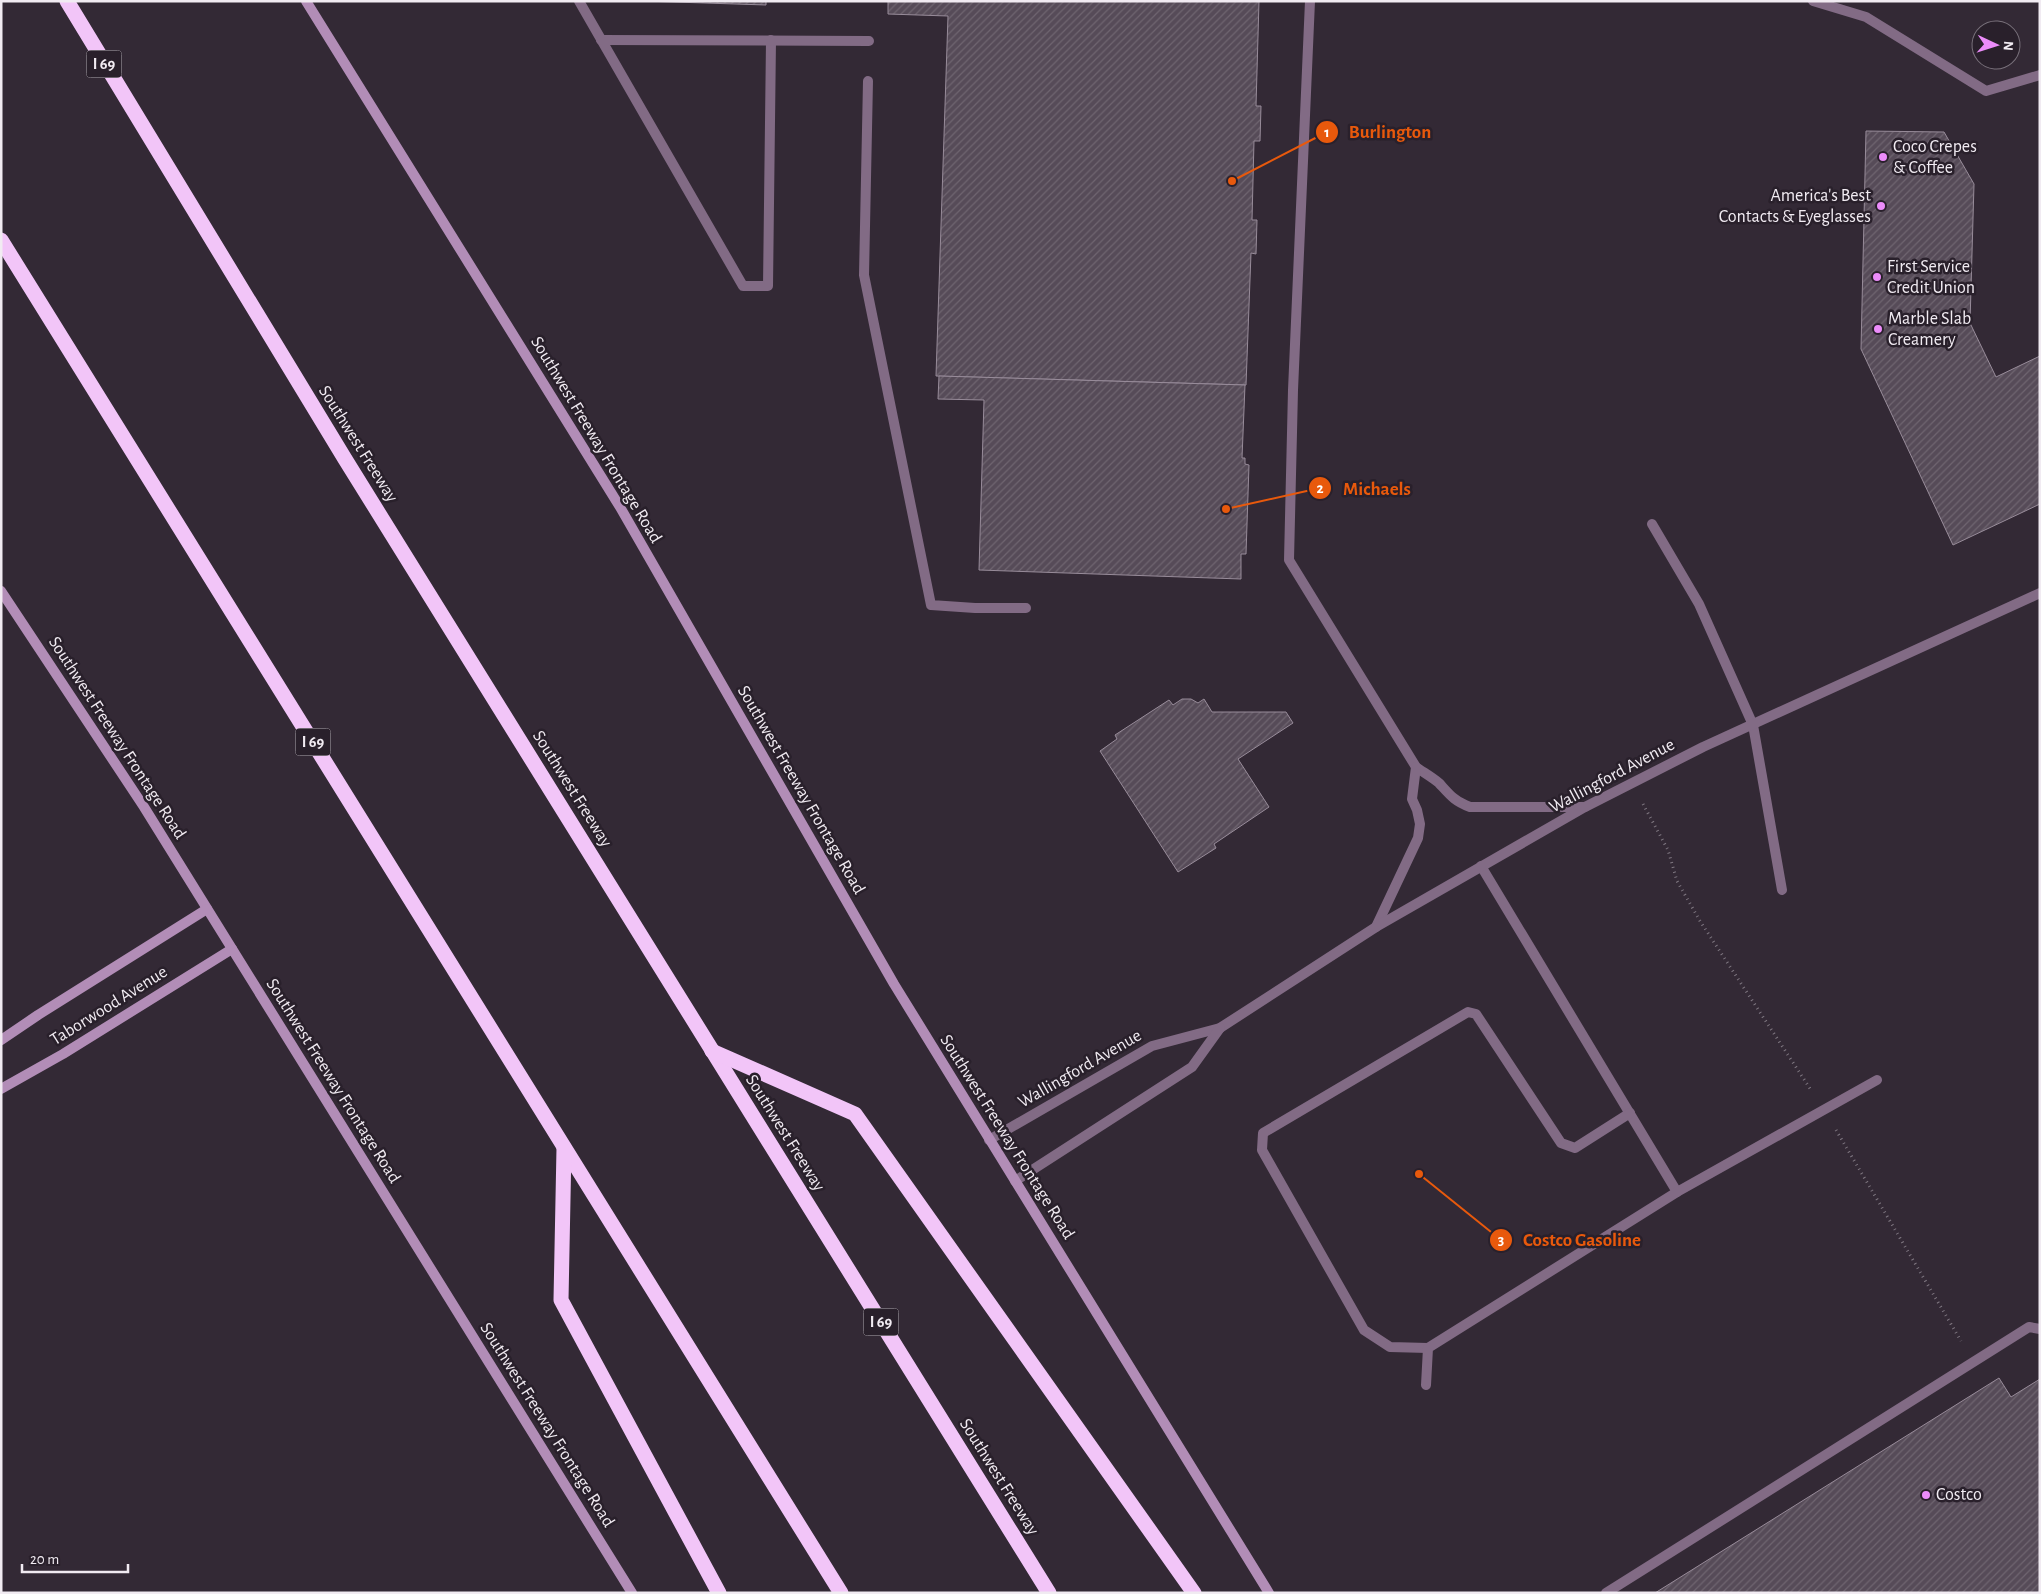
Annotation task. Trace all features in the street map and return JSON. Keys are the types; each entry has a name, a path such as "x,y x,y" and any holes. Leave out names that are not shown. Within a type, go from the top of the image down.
{"highway":[{"name":"Southwest Freeway","path":"67,1 335,443 1049,1593"},
{"name":"I 69","path":"1,240 841,1593"},
{"path":"712,1051 855,1114 1194,1593"},
{"path":"564,1148 561,1300 720,1593"}],"main road":[{"name":"Southwest Freeway Frontage Road","path":"306,1 620,507 894,984 1269,1593"},
{"name":"Southwest Freeway Frontage Road","path":"1,591 144,807 632,1593"},
{"name":"Taborwood Avenue","path":"1,1040 207,909"},
{"name":"Taborwood Avenue","path":"1,1089 63,1054 232,949"}],"street":[{"path":"579,1 743,286 768,286 770,40"},
{"path":"1310,1 1293,390 1288,560 1416,767 1438,782 1447,794 1459,803 1470,807 1586,807"},
{"path":"1813,1 1866,16 1986,91 2040,75"},
{"path":"601,40 869,41"},
{"path":"868,81 864,276 931,605 975,608 1026,608"},
{"path":"1652,524 1699,604 1753,725 1782,890"},
{"name":"Wallingford Avenue","path":"989,1140 1152,1046 1220,1028 1376,927 1586,807 1703,747 2040,593"},
{"path":"1376,927 1418,838 1420,824 1412,799 1416,767"},
{"path":"1481,866 1677,1192"},
{"path":"1630,1113 1574,1148 1561,1143 1476,1014 1468,1012 1263,1133 1262,1150 1364,1330 1390,1347 1428,1348 1677,1192 1877,1080"},
{"name":"Wallingford Avenue","path":"1015,1181 1192,1067 1220,1028"},
{"path":"1606,1593 2029,1327 2040,1329"},
{"path":"1426,1384 1428,1348"}],"path":[{"path":"1632,784 1668,850 1677,880 1700,921 1824,1110 1974,1362"}],"building":[{"path":"643,1 766,1 766,5"},
{"path":"888,1 1259,1 1256,106 1261,106 1260,141 1254,141 1252,220 1257,220 1256,254 1251,253 1246,385 936,376 948,16 888,14"},
{"path":"1866,131 1944,132 1974,184 1970,323 1996,377 2040,356 2040,504 1953,545 1861,349"},
{"path":"939,376 1245,385 1242,458 1245,458 1245,464 1249,465 1246,554 1241,554 1241,579 979,570 984,400 938,399"},
{"path":"1182,699 1191,699 1198,703 1204,699 1212,712 1286,712 1293,723 1238,759 1269,807 1214,844 1216,848 1178,872 1100,751 1117,739 1115,735 1169,700 1173,705"},
{"name":"Costco","path":"1999,1378 2011,1397 2040,1379 2040,1593 1655,1593"}],"place":[{"name":"Coco Crepes & Coffee","path":"1883,157"},
{"name":"Burlington","path":"1232,181"},
{"name":"America's Best Contacts & Eyeglasses","path":"1881,206"},
{"name":"First Service Credit Union","path":"1877,277"},
{"name":"Marble Slab Creamery","path":"1878,329"},
{"name":"Michaels","path":"1226,509"},
{"name":"Costco Gasoline","path":"1419,1174"},
{"name":"Costco","path":"1926,1495"}]}
